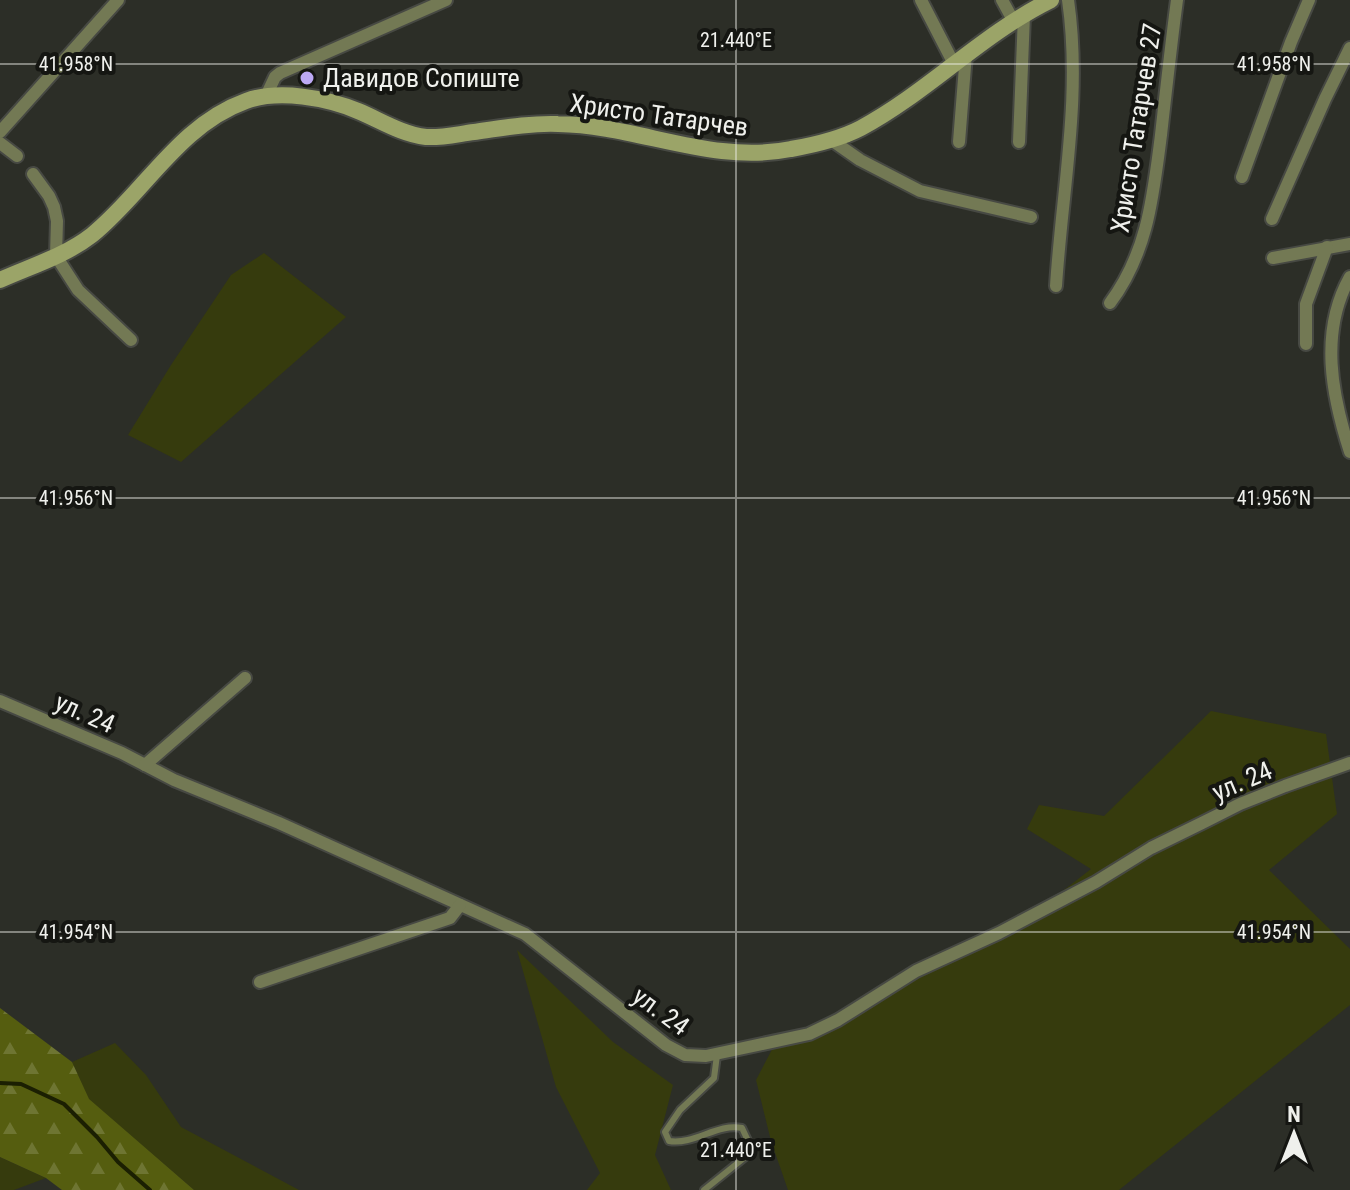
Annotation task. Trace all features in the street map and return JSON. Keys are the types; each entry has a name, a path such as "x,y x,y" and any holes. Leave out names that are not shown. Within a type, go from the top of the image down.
{"main road":[{"name":"Христо Татарчев","path":"0,280 56,256 93,234 178,146 210,120 246,101 266,96 295,96 329,101 386,125 426,137 558,124 739,154 792,149 859,129 1019,18 1051,0"}],"street":[{"path":"0,132 118,0"},
{"path":"266,96 280,73 446,0"},
{"path":"921,0 960,59 959,142"},
{"path":"1002,0 1019,18 1019,142"},
{"path":"1056,286 1059,227 1072,118 1073,33 1068,0"},
{"name":"Христо Татарчев 27","path":"1110,303 1123,286 1140,248 1152,206 1177,0"},
{"path":"1242,177 1309,0"},
{"path":"1272,219 1350,48"},
{"path":"830,139 860,160 920,191 1031,217"},
{"path":"0,143 17,156"},
{"path":"33,174 54,207 57,221 56,256 78,290 131,340"},
{"path":"1273,258 1350,244"},
{"path":"1306,344 1306,304 1327,247"},
{"path":"1350,277 1336,312 1332,355 1333,389 1350,452"},
{"path":"145,765 245,678"},
{"name":"ул. 24","path":"0,701 525,934 666,1045 685,1055 706,1056 819,1029 916,971 999,933 1096,882 1151,848 1240,804 1350,763"},
{"path":"260,982 450,918 460,905"}],"lane":[{"path":"704,1190 749,1154 750,1145 742,1128 731,1126 680,1143 669,1141 665,1132 680,1110 714,1078 717,1054"}],"green space":[{"path":"264,253 346,317 181,462 128,435 231,275"},
{"path":"1211,711 1326,734 1337,814 1269,870 1350,949 1350,1005 1119,1190 788,1190 771,1141 756,1080 778,1038 820,1029 1029,917 1091,869 1027,829 1039,805 1104,816"},
{"path":"517,950 613,1042 673,1085 655,1155 671,1190 587,1190 600,1173 556,1087"},
{"path":"0,1008 72,1062 89,1099 194,1190 62,1190 46,1178 0,1157"},
{"path":"115,1043 146,1075 181,1127 299,1190 194,1190 88,1099 72,1062"},
{"path":"0,1157 46,1178 14,1190 0,1190"}],"waterway":[{"path":"0,1083 21,1084 64,1104 118,1162 150,1190"}],"place":[{"name":"Давидов Сопиште","path":"307,78"}]}
